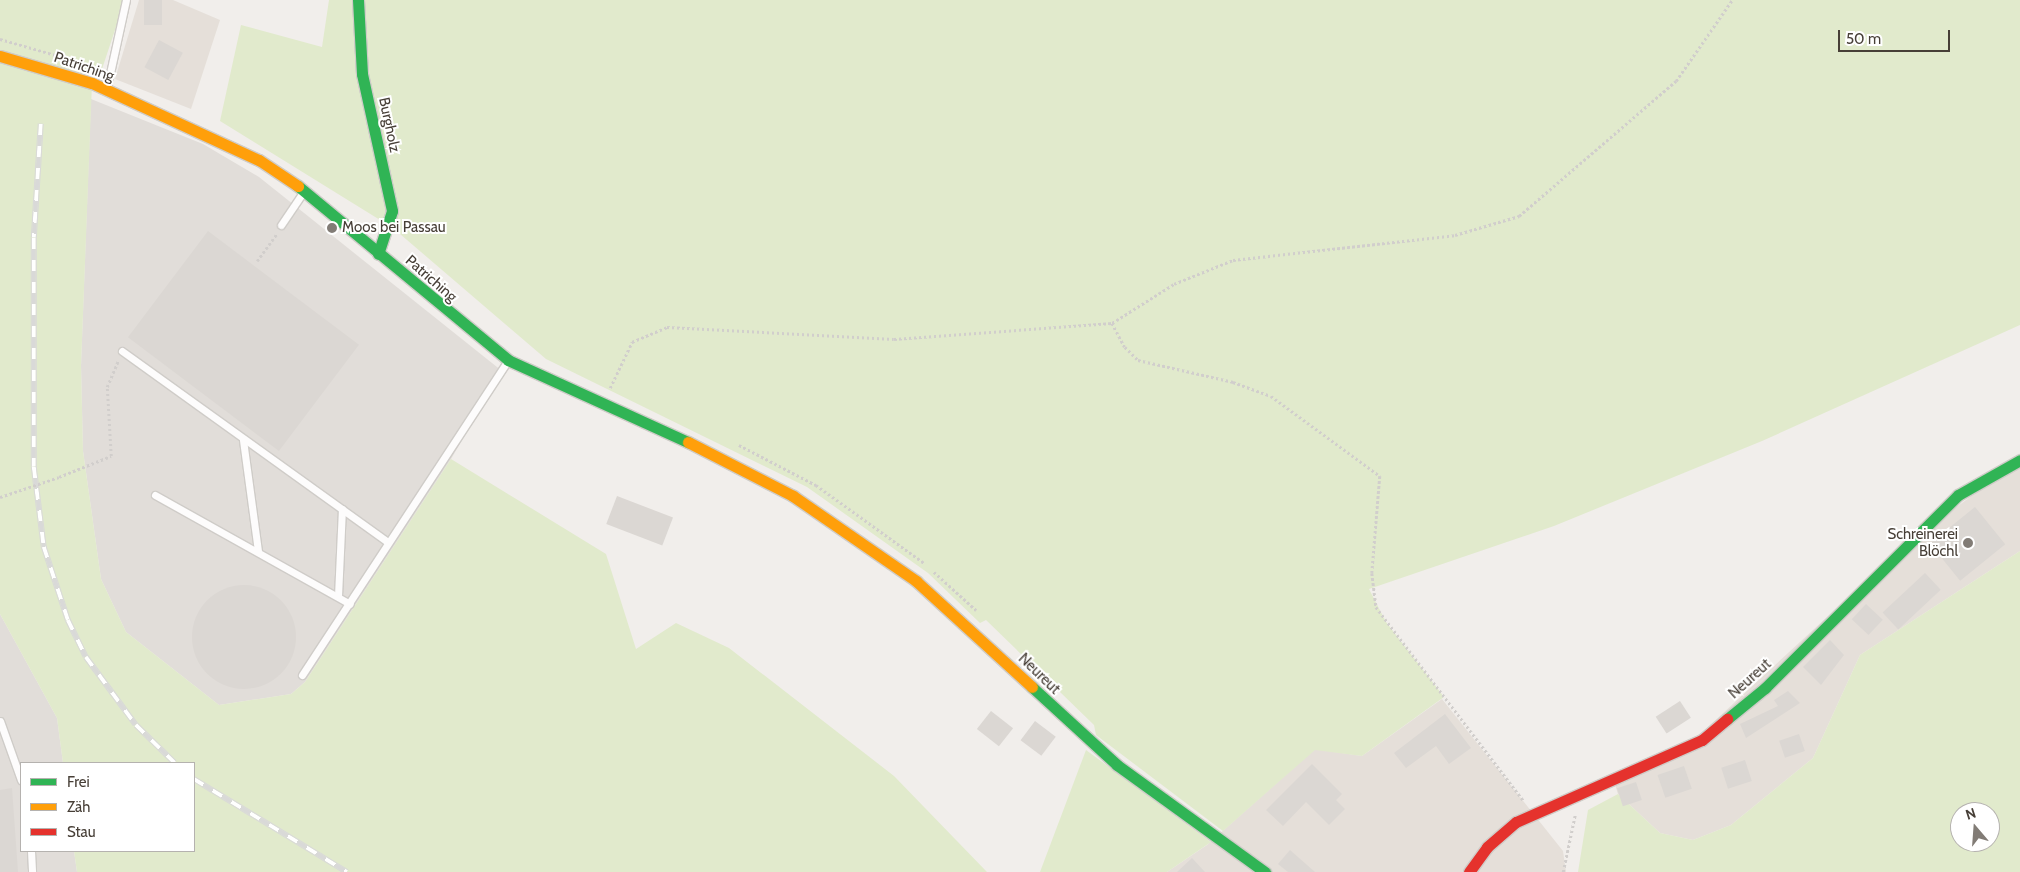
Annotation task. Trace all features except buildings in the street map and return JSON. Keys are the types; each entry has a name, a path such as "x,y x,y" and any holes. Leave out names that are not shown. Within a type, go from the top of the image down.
{"street":[{"name":"Burgholz","path":"358,0 362,74 392,211 378,254"},
{"name":"Patriching","path":"0,56 107,90 259,160 304,190 378,254 508,360 602,407 737,465 793,496"},
{"name":"Neureut","path":"1468,872 1498,837 1533,814 1702,740 1765,688 1958,495 2020,460"},
{"name":"Neureut","path":"793,496 916,581 1117,766 1265,872"}],"lane":[{"path":"107,90 108,76 126,0"},
{"path":"281,225 304,190"},
{"path":"122,351 243,440 388,542"},
{"path":"302,675 508,360"},
{"path":"243,440 258,551"},
{"path":"155,495 350,604"},
{"path":"338,596 342,509"},
{"path":"0,721 20,777"},
{"path":"31,852 32,872"}],"path":[{"path":"602,407 632,342 667,327 894,339 1112,323 1174,284 1233,260 1456,235 1519,216 1676,81 1732,0"},
{"path":"0,39 83,63 108,76"},
{"path":"257,261 281,225"},
{"path":"1112,323 1125,346 1138,360 1233,382 1271,396 1380,476 1372,573 1376,607 1533,814"},
{"path":"0,496 59,477 111,456 107,387 122,351"},
{"path":"733,443 816,485 900,544 977,612"},
{"path":"1563,872 1580,793"}],"shaded area":[{"path":"139,0 173,0 220,20 191,109 115,79"},
{"path":"91,99 203,144 259,177 502,371 451,459 305,682 291,694 219,705 126,632 101,579 83,451 81,366"},
{"path":"2020,460 2020,551 1860,655 1813,758 1731,825 1693,840 1660,833 1618,794 1613,778 1682,751 1904,546"},
{"path":"0,614 57,718 63,762 20,762 20,852 74,852 77,872 0,872"},
{"path":"1442,699 1563,851 1566,872 1167,872 1207,845 1315,749 1362,756"}],"green space":[{"path":"0,0 125,0 101,72 92,83 81,366 83,451 101,579 126,632 219,705 291,694 305,682 451,459 606,554 636,649 676,623 729,648 894,776 987,872 77,872 74,852 195,852 195,762 63,762 57,718 0,614"},
{"path":"329,0 2020,0 2020,325 1762,441 1554,526 1369,589 1386,622 1444,697 1362,756 1315,750 1223,831 1096,735 1094,725 986,620 980,623 928,573 807,487 546,359 393,228 220,121 241,25 322,47"},
{"path":"2020,551 2020,872 1578,872 1588,810 1618,794 1660,833 1693,840 1731,825 1813,758 1860,655"},
{"path":"1086,750 1211,842 1167,872 1040,872"}],"railway":[{"path":"41,124 34,238 34,467 44,547 68,620 86,657 136,725 174,762"},
{"path":"195,780 347,872"}],"traffic: fast":[{"path":"358,0 362,74 392,211 378,254"},
{"path":"298,186 508,360 688,442"},
{"path":"1727,719 1765,688 1958,495 2020,460"},
{"path":"1032,687 1117,765 1265,872"}],"traffic: slow":[{"path":"0,56 92,83 259,160 298,186"},
{"path":"688,442 793,496 916,581 1032,687"}],"traffic: jam":[{"path":"1469,872 1487,847 1516,822 1702,740 1727,719"}],"place":[{"name":"Moos bei Passau","path":"332,228"},
{"name":"Schreinerei Blöchl","path":"1968,543"}]}
